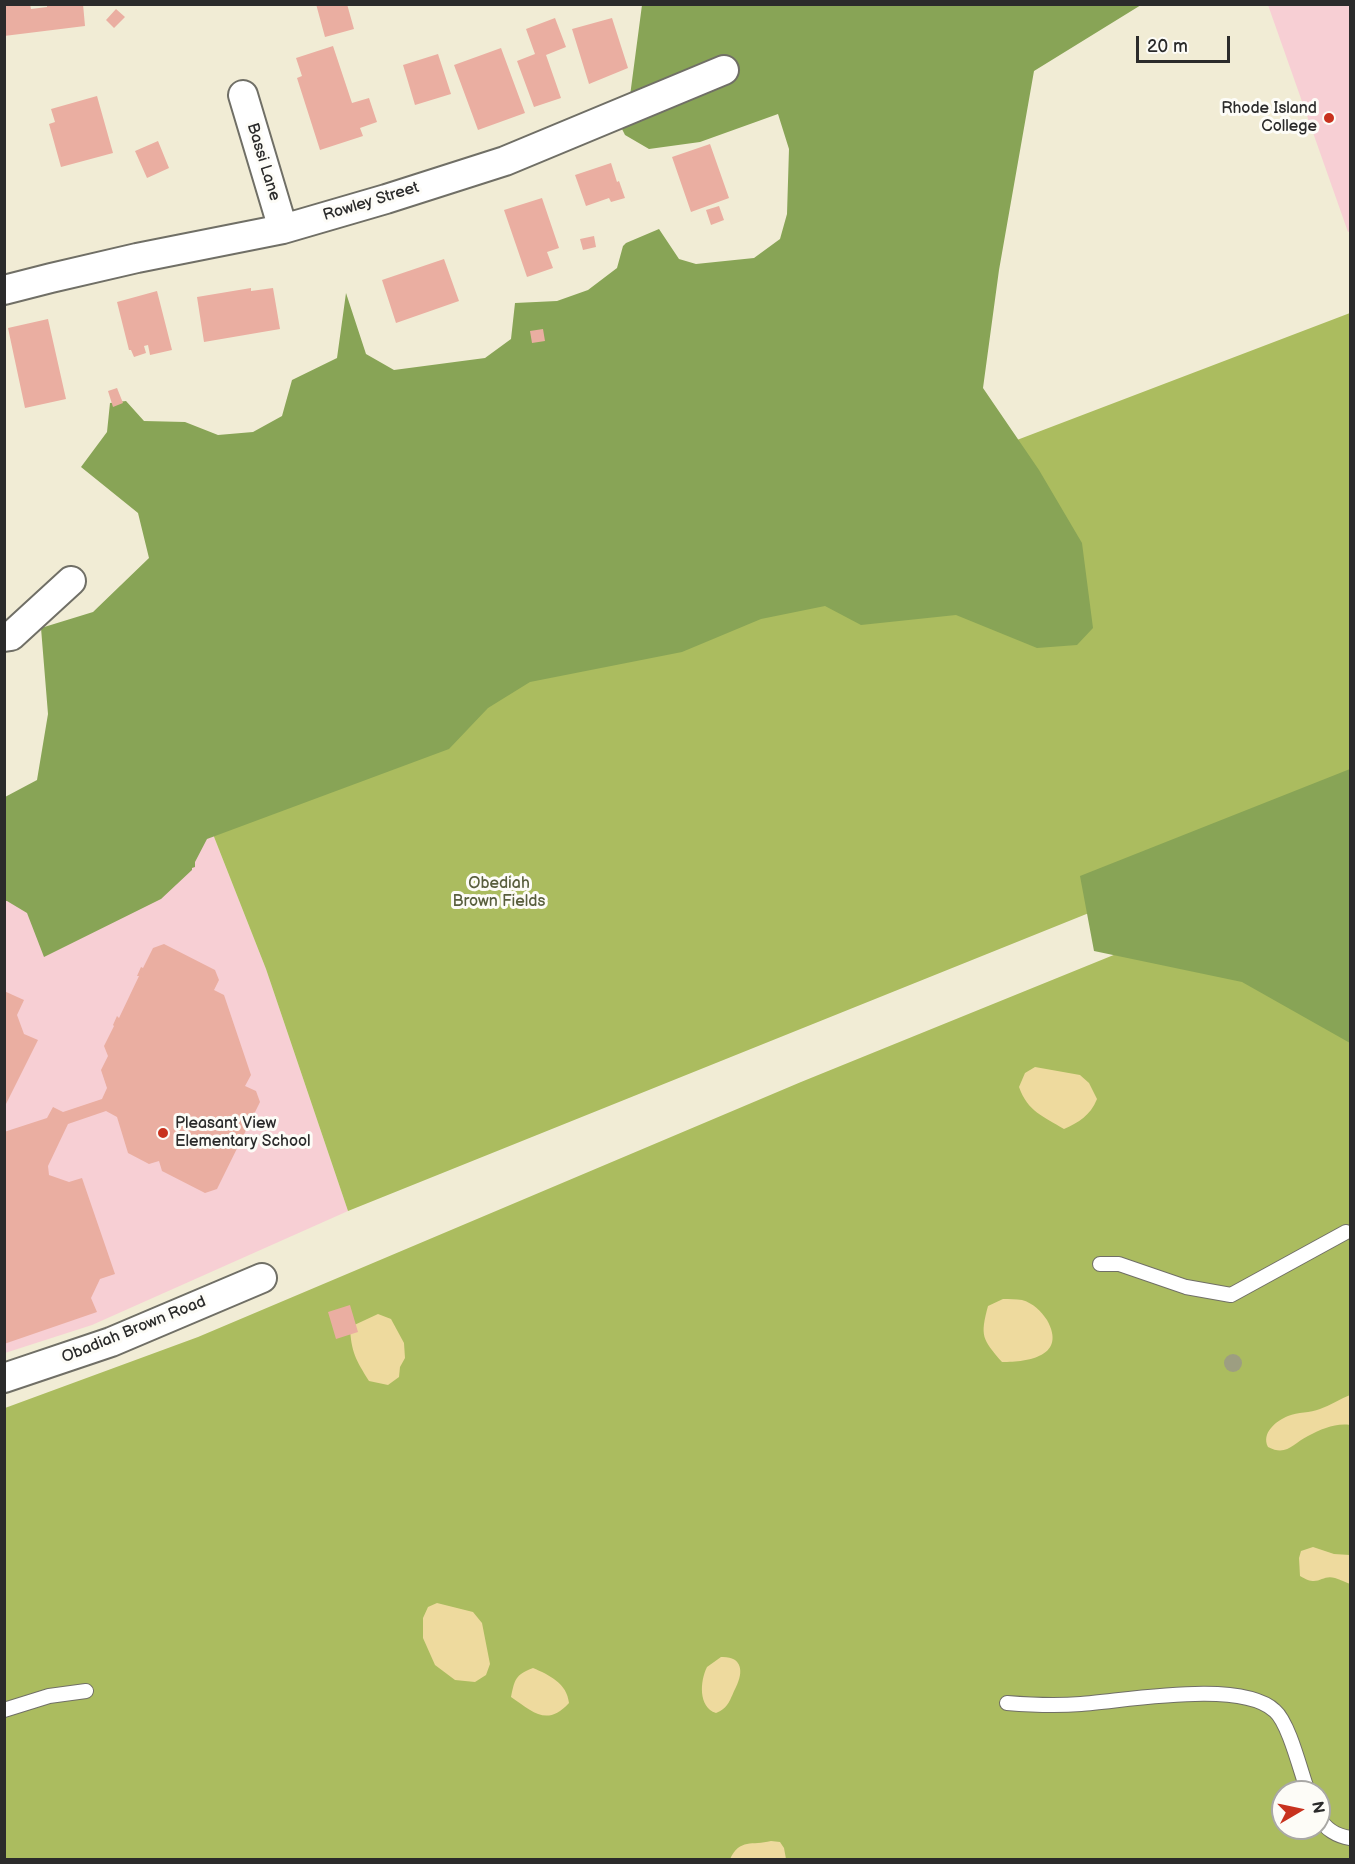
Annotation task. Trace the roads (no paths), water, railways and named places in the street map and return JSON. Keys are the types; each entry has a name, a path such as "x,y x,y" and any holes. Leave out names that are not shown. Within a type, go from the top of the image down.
{"street":[{"name":"Rowley Street","path":"4,290 137,258 283,229 506,160 724,70"},
{"name":"Bassi Lane","path":"243,95 283,229"},
{"path":"4,638 11,636 71,581"},
{"name":"Obadiah Brown Road","path":"4,1378 111,1342 262,1278"}],"lane":[{"path":"1100,1264 1119,1264 1186,1287 1231,1295 1346,1232"},
{"path":"4,1710 49,1696 86,1691"},
{"path":"1007,1703 1051,1706 1194,1695 1229,1695 1249,1698 1277,1712 1287,1731 1304,1780"},
{"path":"1331,1830 1350,1838"}],"place":[{"name":"Rhode Island College","path":"1329,118"},
{"name":"Pleasant View Elementary School","path":"163,1133"}],"park label":[{"name":"Obediah Brown Fields","path":"499,893"}]}
